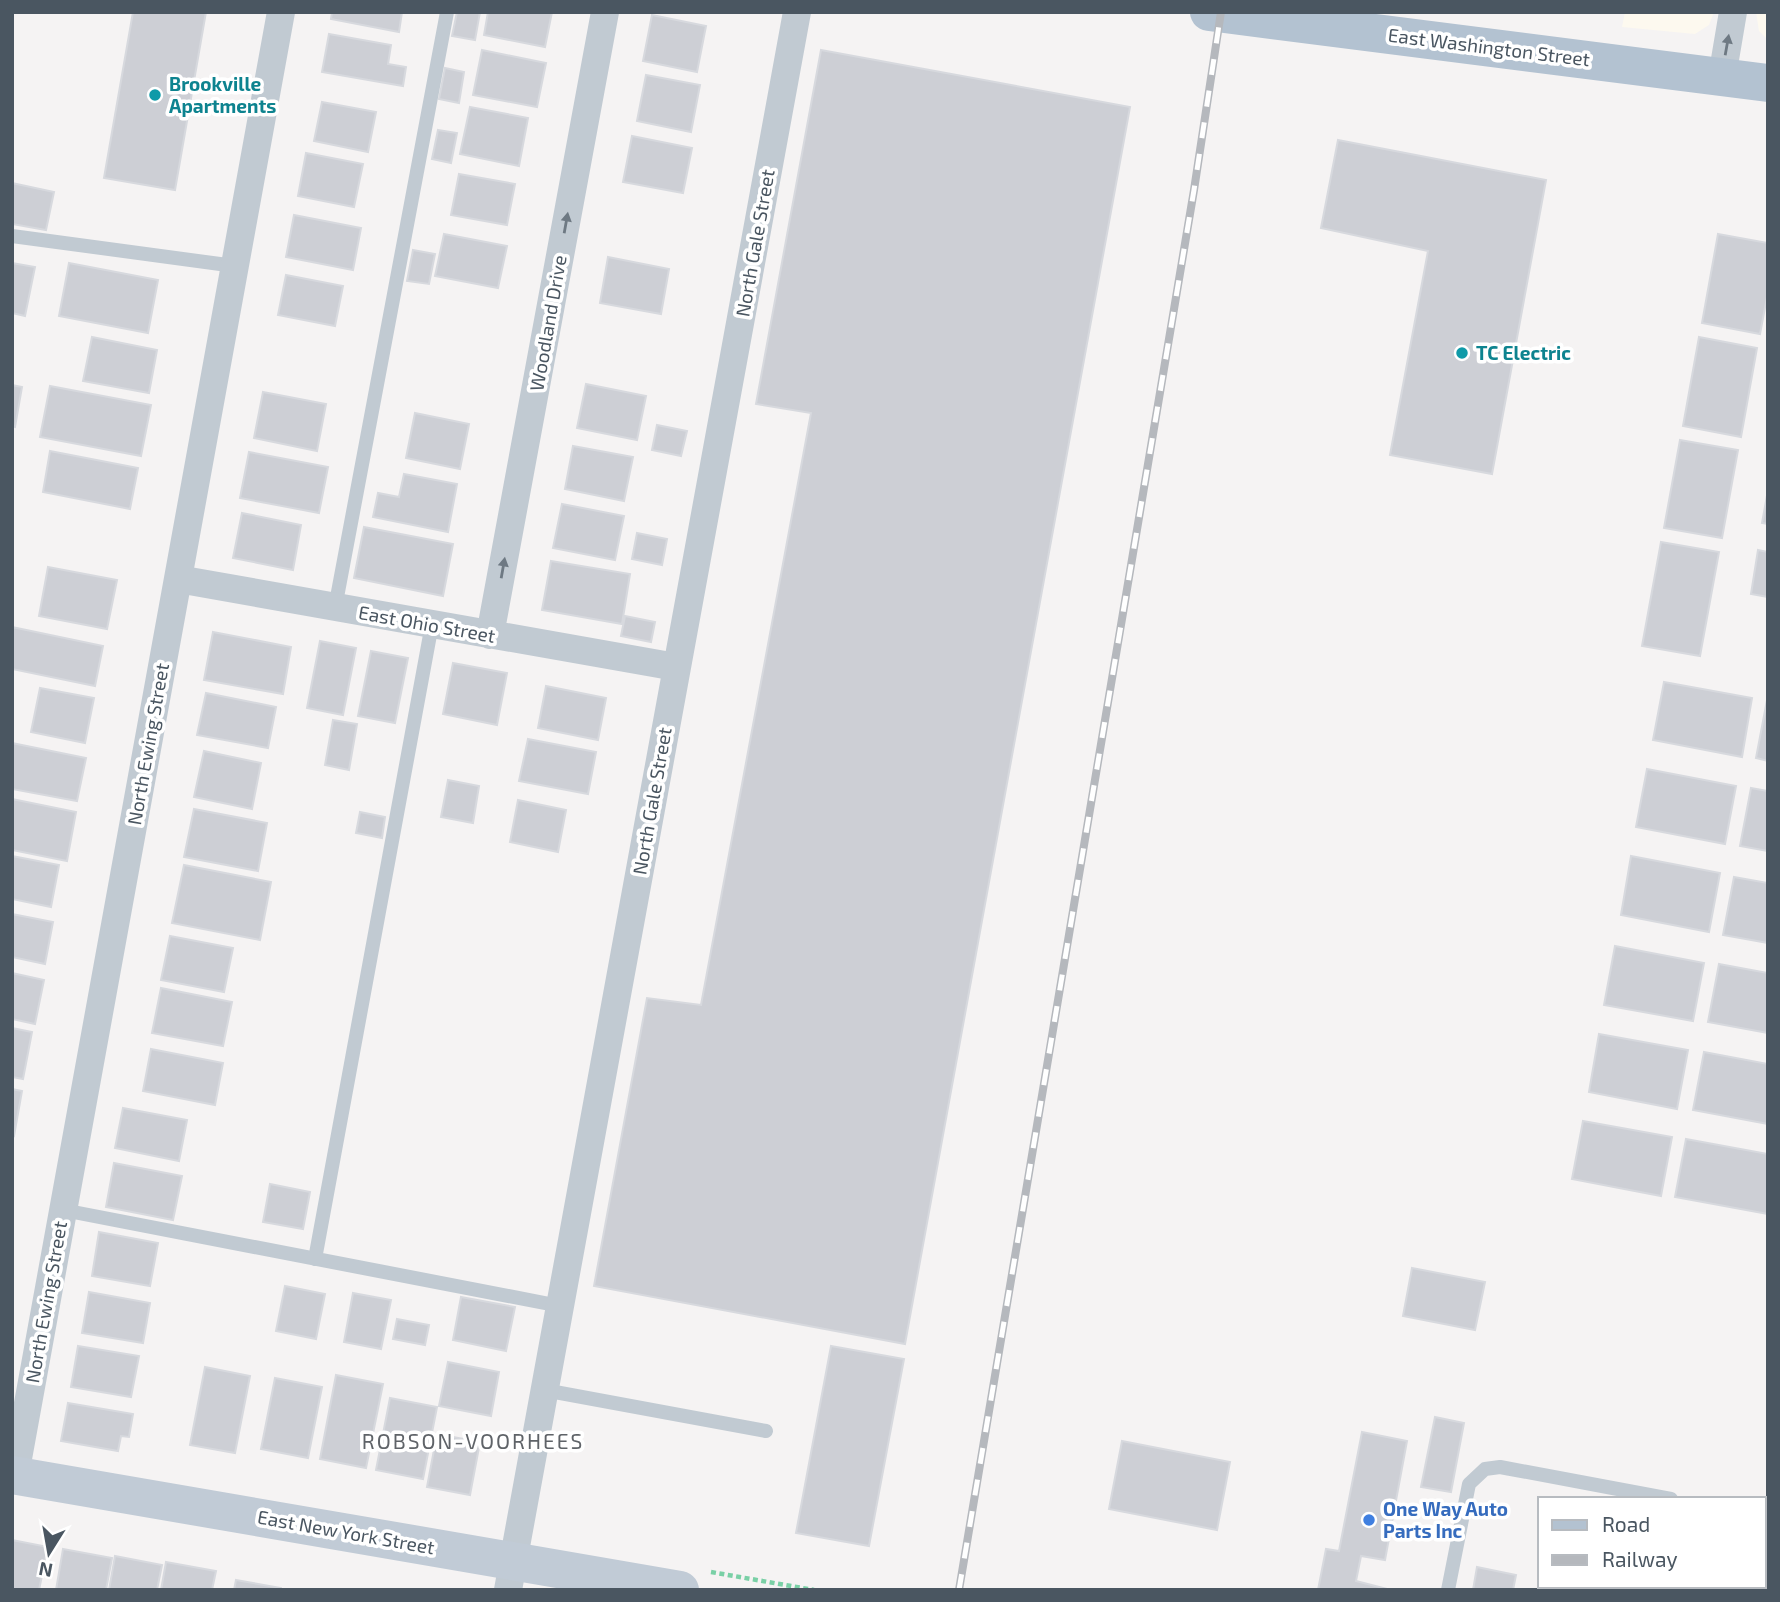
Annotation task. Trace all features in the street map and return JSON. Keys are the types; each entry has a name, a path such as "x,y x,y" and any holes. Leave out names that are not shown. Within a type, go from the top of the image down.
{"main road":[{"name":"East Washington Street","path":"1209,12 1768,83"},
{"name":"East New York Street","path":"13,1475 510,1575 680,1590"}],"street":[{"name":"North Ewing Street","path":"13,1475 281,12"},
{"name":"Woodland Drive","path":"490,635 605,12"},
{"name":"North Gale Street","path":"510,1575 797,12"},
{"path":"1721,77 1733,12"},
{"name":"East Ohio Street","path":"178,579 676,667"}],"lane":[{"path":"335,608 447,12"},
{"path":"12,236 235,266"},
{"path":"315,1259 432,624"},
{"path":"63,1210 559,1306"},
{"path":"544,1390 766,1430"},
{"path":"1448,1590 1469,1484 1485,1469 1500,1467 1660,1497"}],"shaded area":[{"path":"1625,12 1714,12 1709,25 1695,34 1622,27"},
{"path":"1756,12 1768,12 1768,40 1759,31"}],"building":[{"name":"Brookville Apartments","path":"133,12 206,12 175,190 104,178"},
{"path":"332,12 402,12 399,32 331,19"},
{"path":"457,12 480,12 475,40 452,36"},
{"path":"488,12 552,12 545,47 484,35"},
{"path":"652,15 706,26 697,72 643,61"},
{"path":"329,34 391,45 388,64 406,67 403,86 322,72"},
{"path":"482,50 546,63 537,107 473,95"},
{"path":"821,50 1130,107 905,1344 594,1286 647,998 701,1005 811,413 756,404"},
{"path":"445,68 464,72 459,103 439,99"},
{"path":"646,75 700,85 691,132 637,121"},
{"path":"322,102 376,112 368,152 314,141"},
{"path":"470,107 528,118 519,166 460,154"},
{"path":"438,130 457,133 451,163 432,159"},
{"path":"632,136 692,148 683,193 623,182"},
{"name":"TC Electric","path":"1338,140 1546,180 1492,474 1390,455 1428,251 1321,228"},
{"path":"306,153 363,164 354,207 298,196"},
{"path":"459,174 515,184 507,225 451,215"},
{"path":"12,183 54,192 46,230 12,224"},
{"path":"294,215 361,228 353,270 286,257"},
{"path":"444,234 507,246 498,288 435,276"},
{"path":"1718,234 1768,243 1768,292 1760,334 1702,323"},
{"path":"413,250 435,254 429,284 407,281"},
{"path":"608,257 669,269 661,314 600,303"},
{"path":"12,263 35,267 25,316 12,313"},
{"path":"69,263 158,280 148,333 59,316"},
{"path":"286,275 343,286 335,326 278,315"},
{"path":"92,337 157,350 149,393 83,381"},
{"path":"1699,337 1757,348 1741,437 1683,426"},
{"path":"586,384 646,396 637,440 577,428"},
{"path":"12,385 22,387 15,427 12,426"},
{"path":"50,386 151,405 141,456 40,437"},
{"path":"263,392 326,404 317,451 254,438"},
{"path":"415,413 469,424 460,469 406,458"},
{"path":"657,425 687,431 681,456 652,450"},
{"path":"1680,440 1738,450 1722,538 1664,528"},
{"path":"573,446 633,457 624,501 565,489"},
{"path":"50,451 138,468 130,509 43,492"},
{"path":"249,452 328,467 319,513 240,498"},
{"path":"404,474 457,484 448,532 373,517 378,493 399,497"},
{"path":"1768,490 1768,524 1762,523"},
{"path":"562,504 624,516 615,560 553,548"},
{"path":"242,513 301,525 293,570 233,558"},
{"path":"364,527 453,544 443,596 354,578"},
{"path":"637,533 667,539 662,565 632,559"},
{"path":"1661,542 1719,552 1700,656 1642,646"},
{"path":"1758,550 1768,552 1768,597 1751,594"},
{"path":"551,561 630,574 622,624 542,610"},
{"path":"48,567 117,580 107,629 39,616"},
{"path":"625,616 655,622 651,642 621,636"},
{"path":"12,627 103,646 95,686 12,669"},
{"path":"213,632 291,647 283,694 204,680"},
{"path":"320,641 356,648 343,715 307,708"},
{"path":"371,651 408,658 395,723 358,716"},
{"path":"453,663 507,673 497,725 443,714"},
{"path":"1664,682 1752,698 1742,757 1653,740"},
{"path":"546,686 606,698 598,740 538,728"},
{"path":"40,688 94,698 85,743 31,732"},
{"path":"206,693 276,707 268,748 197,735"},
{"path":"1768,700 1768,761 1756,758"},
{"path":"333,720 357,724 349,770 325,765"},
{"path":"528,739 596,752 588,794 519,781"},
{"path":"12,743 86,758 77,801 12,789"},
{"path":"204,751 261,763 252,809 194,797"},
{"path":"1647,769 1736,786 1725,844 1636,827"},
{"path":"448,780 479,786 473,823 441,817"},
{"path":"1751,788 1768,791 1768,851 1740,846"},
{"path":"12,799 76,812 67,861 12,850"},
{"path":"518,800 566,810 558,852 510,842"},
{"path":"194,809 267,823 258,871 184,857"},
{"path":"360,812 385,817 382,838 356,833"},
{"path":"12,856 59,865 51,907 12,899"},
{"path":"1631,856 1720,873 1709,932 1621,915"},
{"path":"184,865 271,882 260,940 172,923"},
{"path":"1734,877 1768,883 1768,943 1723,935"},
{"path":"12,914 53,922 45,964 12,957"},
{"path":"170,936 233,948 224,992 161,980"},
{"path":"1615,946 1704,963 1693,1021 1604,1005"},
{"path":"1719,964 1768,973 1768,1033 1708,1022"},
{"path":"12,973 44,980 35,1024 12,1019"},
{"path":"161,988 232,1002 223,1046 152,1033"},
{"path":"12,1028 32,1032 23,1079 12,1077"},
{"path":"1599,1034 1688,1050 1677,1109 1589,1092"},
{"path":"151,1049 223,1063 215,1105 143,1091"},
{"path":"1704,1052 1768,1064 1768,1124 1693,1110"},
{"path":"12,1089 22,1091 14,1136 12,1135"},
{"path":"123,1108 187,1120 179,1161 115,1148"},
{"path":"1583,1121 1672,1137 1661,1196 1572,1179"},
{"path":"1686,1139 1768,1154 1768,1214 1675,1197"},
{"path":"114,1163 182,1176 173,1220 106,1207"},
{"path":"270,1184 310,1192 303,1229 263,1222"},
{"path":"99,1232 158,1243 150,1286 92,1276"},
{"path":"1412,1268 1485,1282 1475,1330 1403,1316"},
{"path":"285,1286 325,1294 316,1339 276,1331"},
{"path":"89,1292 150,1303 143,1343 82,1333"},
{"path":"353,1293 391,1300 381,1349 344,1342"},
{"path":"461,1297 515,1307 506,1351 453,1340"},
{"path":"397,1319 429,1325 425,1345 393,1339"},
{"path":"78,1346 139,1356 131,1397 71,1387"},
{"path":"831,1346 904,1359 869,1546 796,1533"},
{"path":"448,1362 499,1372 491,1416 439,1406"},
{"path":"205,1367 250,1376 235,1453 190,1445"},
{"path":"336,1375 383,1384 366,1468 320,1459"},
{"path":"275,1378 322,1387 308,1458 261,1449"},
{"path":"390,1398 437,1407 423,1479 376,1470"},
{"path":"68,1403 133,1414 129,1437 121,1436 118,1451 61,1441"},
{"path":"1435,1417 1464,1423 1451,1492 1421,1487"},
{"name":"One Way Auto Parts Inc","path":"1362,1432 1407,1441 1385,1560 1361,1556 1356,1581 1391,1590 1318,1590 1326,1549 1339,1551"},
{"path":"437,1434 480,1442 470,1495 427,1487"},
{"path":"1122,1441 1230,1462 1217,1530 1109,1509"},
{"path":"12,1540 48,1547 39,1590 12,1590"},
{"path":"63,1549 112,1558 106,1590 56,1590"},
{"path":"115,1556 162,1565 157,1590 109,1590"},
{"path":"166,1562 216,1571 212,1590 161,1590"},
{"path":"1477,1567 1516,1575 1513,1590 1473,1590"},
{"path":"236,1580 281,1588 281,1590 234,1590"}],"railway":[{"path":"959,1590 1194,190 1221,12"}],"place":[{"name":"Brookville Apartments","path":"155,95"},
{"name":"TC Electric","path":"1462,353"},
{"name":"One Way Auto Parts Inc","path":"1369,1520"}],"district":[{"name":"ROBSON-VOORHEES","path":"473,1442"}]}
